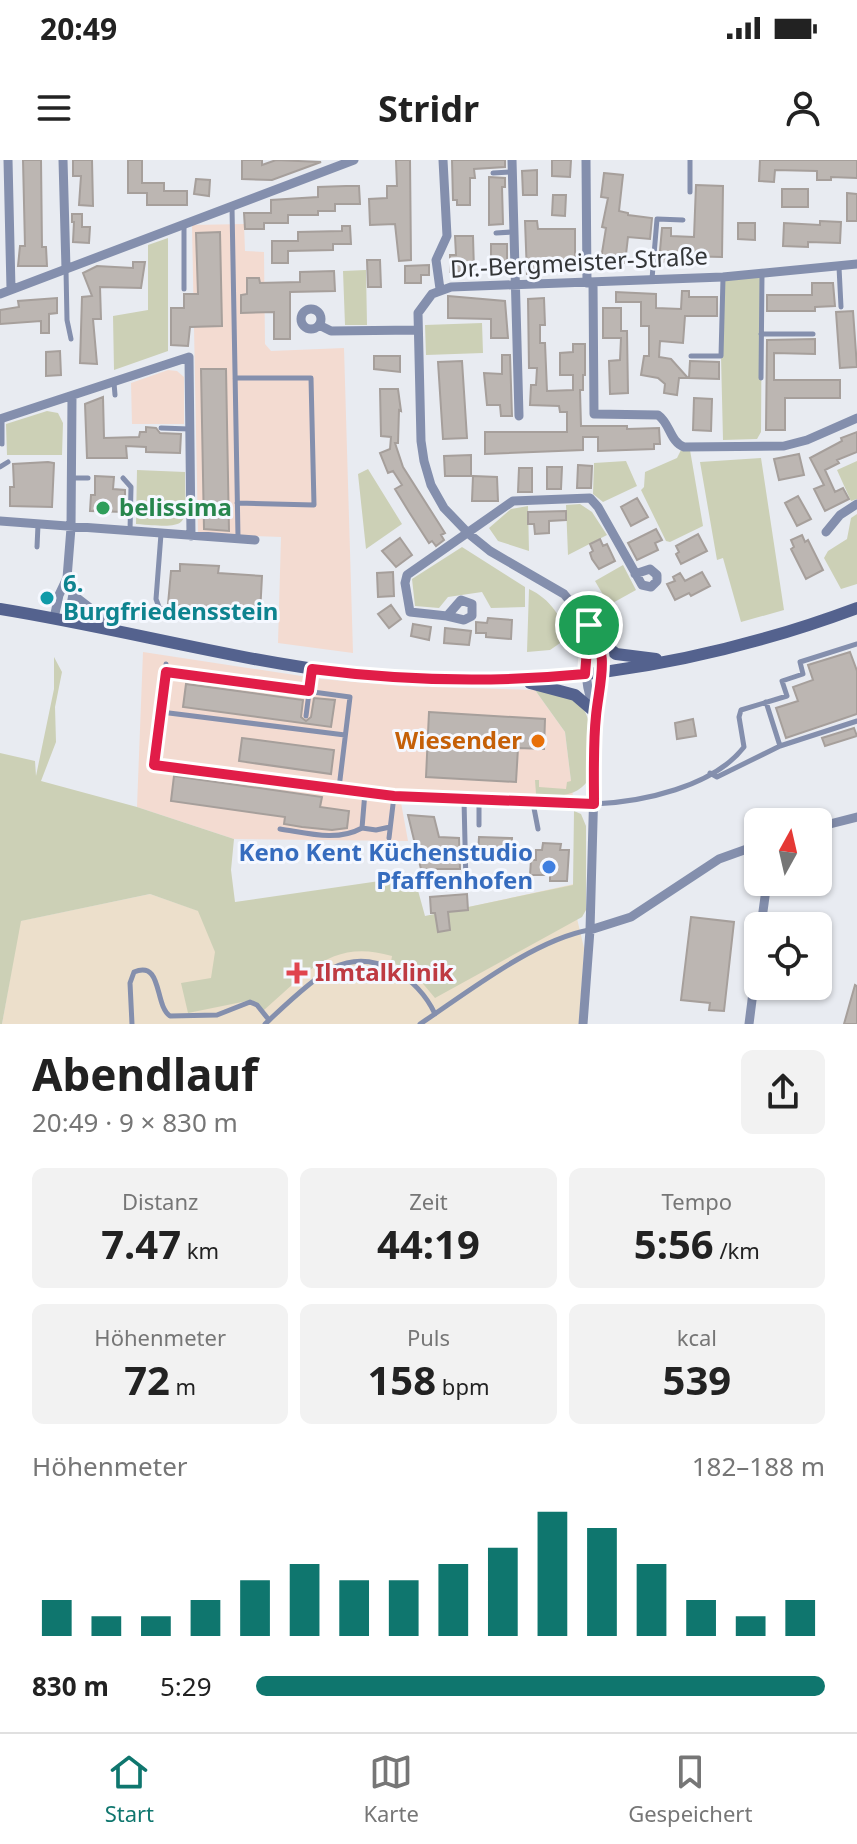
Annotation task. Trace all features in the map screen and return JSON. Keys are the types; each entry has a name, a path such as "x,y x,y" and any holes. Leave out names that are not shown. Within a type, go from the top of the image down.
{"main road":[{"path":"0,609 312,669 403,678 519,681 675,660 771,637 857,608"},
{"path":"601,642 621,656 675,660"},
{"path":"519,681 566,691 584,700 596,713"}],"street":[{"path":"8,160 11,289"},
{"path":"63,160 66,269"},
{"path":"0,294 354,160"},
{"path":"440,289 436,260 447,236 443,160"},
{"path":"512,160 519,416"},
{"path":"586,160 594,414 658,415 664,419 675,441 684,447 784,446 807,440 857,418"},
{"name":"Dr.-Bergmeister-Straße","path":"601,642 574,604 553,586 490,551 469,534 444,508 431,485 424,461 417,330 417,317 422,305 440,289 723,277 857,264"},
{"path":"319,325 331,331 417,330"},
{"path":"1,419 189,357 191,536"},
{"path":"54,618 67,578 73,478 69,460 72,397"},
{"path":"447,616 410,612 405,578 517,500 586,497 598,507 635,574"},
{"path":"826,532 840,515 857,504"},
{"path":"0,521 255,540"},
{"path":"67,578 73,594 90,611 120,631"},
{"path":"68,621 73,594"},
{"path":"589,625 585,674 587,693 596,713"},
{"path":"583,1024 590,930 601,642"},
{"path":"394,796 594,804"},
{"path":"832,823 857,817"},
{"path":"590,930 631,917 719,859 744,850"},
{"path":"749,1024 752,1000"}],"lane":[{"path":"690,160 690,192"},
{"path":"493,173 512,172"},
{"path":"232,205 238,538"},
{"path":"652,280 657,219 683,220"},
{"path":"184,223 184,289"},
{"path":"496,233 512,232"},
{"path":"839,266 841,307"},
{"path":"66,269 67,320 71,339"},
{"path":"761,378 762,274"},
{"name":"Dr.-Bergmeister-Straße","path":"691,356 721,356 723,277"},
{"path":"761,334 813,334"},
{"path":"235,378 311,378 314,489 314,505 237,503"},
{"path":"114,383 115,395"},
{"path":"1,419 2,444"},
{"path":"161,428 190,429"},
{"path":"0,467 8,462"},
{"path":"73,478 88,478"},
{"path":"123,478 131,487 129,532"},
{"path":"37,547 38,525"},
{"path":"161,534 156,599 159,607 170,611 222,615"},
{"path":"594,804 633,801 694,783 744,747 739,712 787,696 782,681 803,674 800,662 857,644"},
{"path":"166,664 154,765 394,796 389,838"},
{"path":"306,716 312,669"},
{"path":"166,672 350,697 339,788"},
{"path":"766,702 780,746"},
{"path":"161,712 345,735"},
{"path":"710,773 714,777 721,775 780,746 857,721"},
{"path":"362,828 365,792"},
{"path":"464,799 466,885"},
{"path":"479,800 479,825"},
{"path":"533,803 538,829"},
{"path":"280,829 337,836 362,828 376,830 390,827"},
{"path":"420,1024 561,937 590,930"},
{"path":"132,1024 130,980 134,972 140,969 154,975 163,1009 169,1015 221,1014 250,1002 257,1005 267,1022 329,969 351,963 379,965 400,973 420,989 435,1014"}],"shaded area":[{"path":"244,224 245,251 264,252 265,344 271,351 344,348 353,653 278,643 281,537 198,534 192,225"},
{"path":"168,370 177,371 184,377 184,424 132,424 131,383"},
{"path":"143,652 321,679 401,686 535,690 565,732 574,805 400,797 408,841 234,839 137,807"},
{"name":"Ilmtalklinik","path":"574,884 575,910 584,948 579,1024 2,1024 20,921 150,894 199,911 215,951 424,917"}],"green space":[{"path":"168,238 168,351 114,370 113,316 148,310 148,245"},
{"path":"366,270 367,325 345,325 343,271"},
{"path":"762,274 761,432 757,439 723,440 723,277"},
{"path":"482,323 483,353 426,355 425,325"},
{"path":"47,411 58,413 63,423 62,455 7,455 6,424"},
{"path":"681,450 690,450 703,526 670,542 666,541 641,490 645,472 677,458"},
{"path":"761,458 784,610 741,622 723,558 717,560 700,462"},
{"path":"626,461 637,486 603,502 593,494 594,463"},
{"path":"857,461 857,499 851,501 837,470"},
{"path":"368,469 402,524 366,549 358,474"},
{"path":"137,470 185,472 183,520 169,526 136,524"},
{"path":"580,504 592,512 607,535 568,555 566,505"},
{"path":"528,506 529,551 498,541 489,528 511,509"},
{"path":"857,514 857,584 841,589 824,558 828,551 847,539 851,518"},
{"path":"462,547 525,587 525,607 491,608 482,592 448,597 439,608 415,606 412,579"},
{"path":"623,565 636,590 609,605 595,581"},
{"path":"529,589 549,603 562,623 566,639 550,650 527,652"},
{"path":"54,657 62,672 55,707 56,742 41,781 137,807 234,839 231,870 235,902 414,876 425,916 573,885 574,811 581,814 586,826 586,910 582,917 435,998 414,973 391,962 392,956 352,952 336,956 307,972 264,1010 252,1000 188,1013 181,983 211,978 215,952 198,911 150,894 21,921 0,1024 0,753 35,761 36,776 54,689"},
{"path":"535,690 572,698 586,713 591,735 588,780 572,793 558,796 536,794 535,780 539,780 539,787 566,789 567,782 571,781 565,732"}],"building":[{"path":"23,160 41,160 42,247 46,247 47,266 18,266 20,246 25,246"},
{"path":"73,160 92,160 93,206 79,205 81,176 73,176"},
{"path":"128,160 142,160 142,183 164,183 164,191 187,191 187,205 147,205 147,193 128,193"},
{"path":"242,160 262,160 262,165 276,160 321,162 272,180 242,179"},
{"path":"396,160 410,160 411,260 399,261 395,224 370,225 369,199 387,198 387,186 397,186"},
{"path":"452,160 505,160 505,167 474,169 475,178 470,178 470,205 457,205 457,200 453,200"},
{"path":"552,160 571,160 570,177 552,176"},
{"path":"760,160 857,160 857,178 817,180 817,171 775,170 774,182 759,181"},
{"path":"537,170 537,195 523,195 522,171"},
{"path":"604,173 623,175 619,211 652,218 650,239 628,237 625,263 601,259 606,228 602,227 608,198 601,197"},
{"path":"489,177 505,178 505,187 502,187 503,224 489,225"},
{"path":"196,179 210,180 209,196 194,194"},
{"path":"696,185 723,186 722,257 679,256 678,263 659,262 662,228 671,228 671,236 694,237"},
{"path":"359,186 360,204 335,204 335,211 318,211 318,215 288,215 288,223 264,223 264,229 245,229 244,213 271,213 271,200 318,197 318,187"},
{"path":"782,189 808,189 808,207 782,207"},
{"path":"847,193 857,194 857,221 847,221"},
{"path":"553,195 566,195 565,216 552,215"},
{"path":"72,214 82,214 82,227 90,227 89,243 73,242"},
{"path":"525,221 537,221 538,229 575,229 575,267 545,267 545,274 527,274"},
{"path":"820,221 841,222 840,243 808,242 808,247 783,246 784,223 820,225"},
{"path":"738,223 755,223 755,240 738,239"},
{"path":"342,226 350,226 351,244 333,244 333,250 288,251 288,263 272,263 272,241 298,241 298,232 342,231"},
{"path":"220,232 222,326 190,327 188,346 171,345 171,308 184,308 184,294 198,294 196,233"},
{"path":"455,236 473,236 474,271 450,272 450,255 456,255"},
{"path":"491,244 507,244 507,270 491,269"},
{"path":"367,260 380,260 381,287 368,287"},
{"path":"133,262 145,262 141,288 100,287 101,319 93,319 97,364 80,363 82,297 92,296 83,273 97,266 133,268"},
{"path":"429,265 429,275 421,275 421,283 405,283 405,266"},
{"path":"334,271 335,291 290,292 290,339 274,339 274,312 241,313 241,295 247,294 247,278 259,278 260,283 300,282 300,272"},
{"path":"812,283 833,283 835,306 815,307 815,311 767,311 767,295 812,295"},
{"path":"682,291 689,291 689,297 717,297 717,316 685,316 683,343 660,341 659,357 671,359 688,378 679,378 677,395 664,393 665,384 658,378 641,375 644,356 649,356 649,326 641,326 641,302 616,302 616,292 656,294 656,308 681,309"},
{"path":"448,296 505,301 508,338 491,338 491,319 448,318"},
{"path":"57,298 57,313 49,314 49,333 41,333 41,321 0,324 0,310 19,307 18,301"},
{"path":"544,298 545,325 540,325 540,343 545,343 547,391 573,390 573,375 560,375 560,353 573,352 573,344 585,344 585,375 583,390 580,390 581,426 659,428 660,444 654,444 654,449 598,451 598,437 583,437 583,450 485,454 485,432 567,432 567,412 560,412 559,406 530,405 531,385 536,385 537,368 529,368 528,299"},
{"path":"603,308 621,308 621,331 627,331 628,393 610,394 609,361 620,360 621,338 603,338"},
{"path":"853,311 857,367 840,368 836,312"},
{"path":"815,339 815,354 774,353 774,380 840,380 840,398 785,398 785,430 766,430 767,340"},
{"path":"60,351 61,375 46,376 46,352"},
{"path":"502,355 510,355 512,416 501,416 500,405 487,405 484,373 502,374"},
{"path":"374,356 400,356 400,372 374,369"},
{"path":"462,361 467,438 443,439 438,362"},
{"path":"690,361 719,362 719,379 689,378"},
{"path":"201,369 226,369 229,531 204,529"},
{"path":"380,389 398,389 401,411 398,443 395,443 403,467 445,533 441,535 444,540 436,546 432,541 429,543 395,489 402,485 393,471 388,473 380,453 390,449 391,437 381,436"},
{"path":"103,397 104,438 139,437 140,432 146,432 146,427 156,428 160,433 181,434 180,453 146,452 146,447 126,446 127,458 87,458 85,404"},
{"path":"694,398 712,399 711,431 693,430"},
{"path":"857,432 857,452 837,460 839,463 825,470 835,492 843,488 849,499 825,511 814,489 824,485 810,458 842,441 841,438"},
{"path":"799,454 804,475 779,480 774,459"},
{"path":"471,455 471,476 445,476 444,456"},
{"path":"54,463 52,507 10,506 10,487 14,487 13,464"},
{"path":"578,465 592,466 591,488 577,488"},
{"path":"547,467 562,467 561,489 547,489"},
{"path":"519,468 532,468 532,492 518,492"},
{"path":"95,476 114,477 113,489 125,490 125,512 90,511 91,495 95,495"},
{"path":"473,476 497,477 498,501 472,501"},
{"path":"798,496 811,519 797,526 785,503"},
{"path":"637,498 648,517 631,526 621,507"},
{"path":"566,511 566,520 549,521 549,533 535,534 534,524 528,524 528,512"},
{"path":"656,529 662,540 655,543 658,550 637,560 628,543"},
{"path":"698,534 707,551 681,564 676,546"},
{"path":"802,535 805,542 808,540 823,570 806,579 791,549 794,547 791,540"},
{"path":"400,538 412,555 396,567 382,551"},
{"path":"600,539 603,546 607,544 615,561 599,569 592,559 590,544"},
{"path":"180,564 219,566 218,573 262,576 260,614 242,612 241,619 227,618 223,610 168,604 171,571 180,571"},
{"path":"393,572 394,596 378,597 377,573"},
{"path":"702,572 710,586 675,600 667,584 675,581 673,577 680,573 685,581"},
{"path":"391,605 401,619 389,628 378,614"},
{"path":"488,618 512,620 511,639 476,633 476,622 487,623"},
{"path":"413,624 431,627 429,640 411,636"},
{"path":"445,628 471,631 469,645 444,643"},
{"path":"850,652 857,671 857,714 786,738 776,708 798,701 793,687 813,680 808,665"},
{"path":"186,684 303,700 301,717 306,721 311,717 314,698 335,700 331,727 183,707"},
{"path":"429,712 545,719 544,749 518,748 516,782 426,777"},
{"path":"693,719 696,736 677,739 675,723"},
{"path":"854,728 857,736 825,746 822,738"},
{"path":"242,738 334,750 331,774 239,761"},
{"path":"174,776 322,797 320,807 349,811 347,828 302,827 284,824 285,817 171,801"},
{"path":"408,815 434,817 439,837 459,838 460,869 421,869"},
{"path":"479,837 512,838 511,856 478,855"},
{"name":"Keno Kent Küchenstudio Pfaffenhofen","path":"543,843 561,844 560,850 569,850 567,881 550,881 550,875 530,875 531,860 536,860 536,850 542,850"},
{"path":"467,894 468,910 448,912 450,930 438,932 435,913 431,913 430,897"},
{"path":"691,917 734,922 724,1011 709,1010 710,1003 681,1000"},
{"path":"855,985 857,1024 844,1024"}],"place":[{"name":"belissima","path":"103,508"},
{"name":"6. Burgfriedensstein","path":"47,598"},
{"name":"Wiesender","path":"538,741"},
{"name":"Keno Kent Küchenstudio Pfaffenhofen","path":"549,867"},
{"name":"Ilmtalklinik","path":"297,973"}],"route":[{"path":"589,625 601,642 602,685 596,713 594,804 394,796 154,765 166,672 309,691 312,669 391,677 504,681 585,674 589,625"}]}
